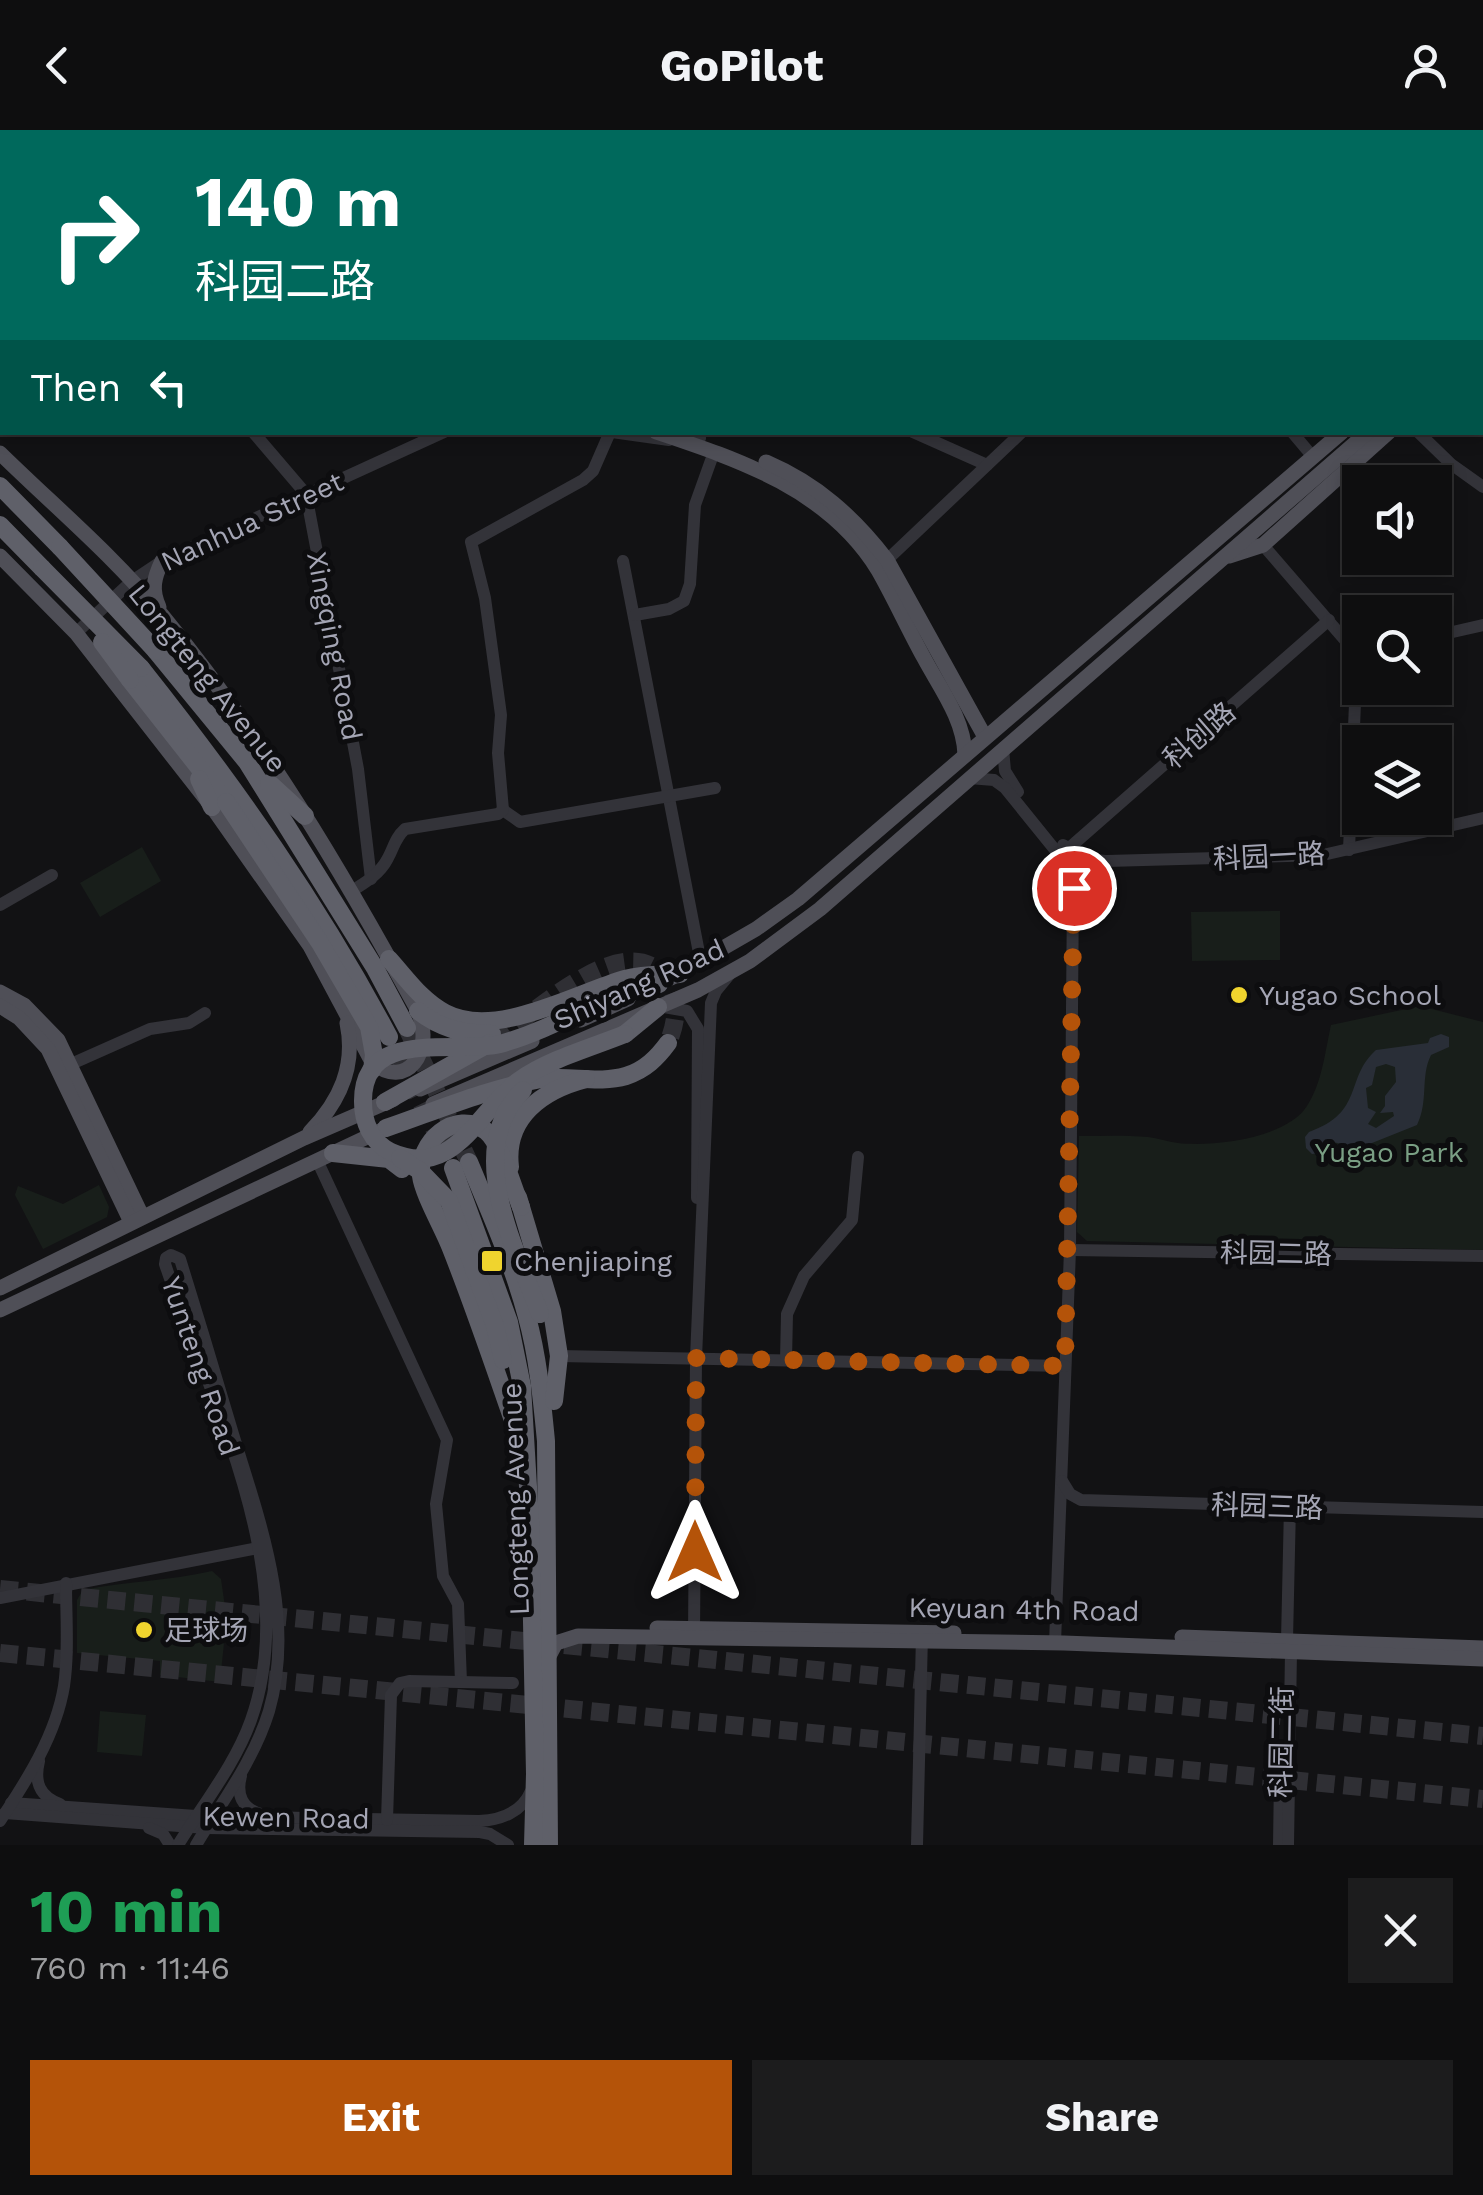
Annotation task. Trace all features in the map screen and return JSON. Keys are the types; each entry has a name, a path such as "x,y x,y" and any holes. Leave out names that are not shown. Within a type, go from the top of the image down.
{"highway":[{"name":"Longteng Avenue","path":"0,486 156,652 247,762 328,890 407,1028"},
{"path":"0,525 136,674 219,804 320,942 369,1027 372,1070 364,1088 364,1120 372,1138 420,1171 449,1201 495,1326 530,1520"},
{"name":"Longteng Avenue","path":"136,674 272,840 357,976 389,1037"},
{"path":"247,762 305,816"},
{"path":"389,959 414,989 449,1015 486,1020 559,1004 630,978 680,974"},
{"path":"372,1070 402,1050 499,1044 606,1000 660,984"},
{"path":"387,1150 406,1157 429,1158 449,1150 520,1079 625,1034 658,1007"},
{"path":"385,1102 493,1037 458,1032 418,1011"},
{"path":"386,1128 495,1089 546,1078 621,1078 656,1060 668,1043"},
{"path":"548,1578 557,1514 554,1401 540,1314 504,1212 494,1154 498,1130 512,1102 568,1058"},
{"path":"520,1207 509,1159 516,1126 539,1098 586,1079"},
{"path":"422,1184 420,1163 426,1146 453,1126 485,1130 494,1140 520,1207 552,1311 559,1356 554,1401"},
{"path":"325,1157 389,1159 422,1184 435,1207 483,1330 516,1426"},
{"name":"Longteng Avenue","path":"532,1845 533,1700 540,1662 548,1578 546,1442 530,1334 493,1218 461,1165 509,1322 522,1386 540,1662 549,1845"}],"main road":[{"name":"Shiyang Road","path":"0,1288 304,1138 444,1080 701,963 798,899 1339,435"},
{"name":"Shiyang Road","path":"0,1310 460,1090 732,972 806,920 1365,435"},
{"path":"1220,558 1262,544 1386,435"},
{"path":"691,436 714,452 780,480 838,523 876,568 948,687 985,737"},
{"path":"691,436 762,461 806,482 850,516 887,560 948,687 965,755"},
{"path":"0,453 132,580 262,746 418,1011 425,1035 421,1054 406,1068 387,1070 372,1062 310,946 219,804 76,633 0,556"},
{"path":"162,561 154,579 154,594 162,615"},
{"path":"0,992 41,1020 58,1040 136,1219"},
{"path":"304,1138 324,1117 346,1078 350,1046 342,1004"},
{"path":"0,1006 35,1032 48,1050 136,1219"},
{"name":"Keyuan 4th Road","path":"540,1662 556,1642 578,1636 573,1632 578,1627 694,1634 1060,1638 1483,1659"},
{"name":"Keyuan 4th Road","path":"1286,1647 1483,1648"}],"street":[{"name":"Xingqing Road","path":"256,435 306,494 358,770 371,879"},
{"name":"Nanhua Street","path":"76,633 132,580 162,561 435,435"},
{"path":"502,810 498,753 501,715 485,598 471,542 583,480 593,470 610,435"},
{"path":"919,435 987,465"},
{"path":"887,560 1019,435"},
{"path":"1295,435 1313,457"},
{"path":"1421,435 1483,487"},
{"path":"635,615 669,609 684,601 690,584 695,505 714,452"},
{"path":"1262,544 1342,635"},
{"path":"623,561 701,963"},
{"name":"科创路","path":"1068,850 1329,620"},
{"path":"1452,632 1483,625"},
{"path":"1350,850 1356,705"},
{"path":"1004,748 1010,783 1068,850"},
{"path":"968,778 994,780 1006,788 1060,856 1071,878 1075,904 1060,1638"},
{"path":"502,810 520,822 715,788"},
{"path":"350,892 371,879 387,862 396,837 405,829 498,814 502,810"},
{"name":"科园一路","path":"1068,850 1107,862 1290,858 1350,850 1482,821"},
{"path":"1075,904 1085,877 1094,867 1107,862"},
{"path":"0,904 52,875"},
{"path":"694,1634 699,1246 706,1171 711,1003 732,972"},
{"path":"658,1007 686,1012 698,1029 695,1170 699,1246"},
{"path":"70,1065 150,1029 189,1023 205,1013"},
{"path":"325,1157 447,1440 436,1504 444,1576 458,1604 460,1682"},
{"path":"786,1360 788,1314 804,1276 852,1220 858,1157"},
{"name":"科园二路","path":"1070,1250 1483,1256"},
{"name":"Yunteng Road","path":"178,1845 234,1757 257,1702 266,1637 261,1547 210,1381 186,1329 166,1264 171,1255 180,1259 261,1547 277,1606 277,1663 270,1707 247,1762 196,1845"},
{"path":"559,1356 1065,1366"},
{"path":"1060,1638 1068,1517 1071,1507 1081,1500 1070,1494 1061,1479"},
{"name":"科园三路","path":"1081,1500 1483,1512"},
{"name":"科园二街","path":"1279,1845 1290,1506"},
{"path":"0,1598 261,1547"},
{"path":"5,1812 40,1754 57,1714 64,1685 66,1583"},
{"path":"917,1845 922,1638"},
{"name":"科园二街","path":"1286,1647 1288,1845"},
{"path":"387,1820 395,1688 409,1681 513,1683 522,1680 540,1662"},
{"path":"513,1683 533,1700"},
{"path":"40,1754 36,1772 42,1794 56,1803 82,1810"},
{"path":"247,1762 239,1787 243,1802 253,1812 273,1818"},
{"name":"Kewen Road","path":"210,1822 273,1818 501,1818 525,1803 535,1774"},
{"name":"Kewen Road","path":"5,1812 82,1810 193,1822"},
{"name":"Kewen Road","path":"5,1812 127,1822 480,1832 508,1845"},
{"path":"127,1822 158,1830 170,1845"}],"green space":[{"path":"142,847 161,881 100,917 80,883"},
{"path":"1280,911 1280,960 1192,961 1191,912"},
{"name":"Yugao Park","path":"1420,1006 1483,1022 1483,1250 1087,1241 1077,1232 1079,1136 1139,1136 1193,1144 1267,1133 1297,1117 1307,1106 1320,1077 1331,1025"},
{"path":"99,1185 109,1207 107,1217 43,1249 15,1195 18,1186 63,1204"},
{"path":"212,1571 221,1579 229,1635 224,1643 220,1682 160,1675 160,1661 77,1653 77,1600 83,1590"},
{"path":"100,1711 146,1715 142,1756 97,1752"}],"shaded area":[{"path":"1441,1034 1449,1037 1449,1047 1431,1055 1417,1125 1367,1145 1348,1146 1330,1141 1322,1153 1312,1154 1306,1148 1305,1137 1309,1132 1339,1115 1366,1061 1376,1050 1428,1043","holes":["1376,1067 1395,1067 1396,1082 1385,1096 1380,1113 1393,1112 1394,1116 1376,1128 1368,1124 1376,1112 1368,1108 1366,1088 1372,1085"]}],"tunnel":[{"path":"494,1040 581,979 606,967 630,962 651,966 672,989 676,1012 668,1043"},
{"path":"407,1028 469,1162"},
{"path":"398,1055 444,1149"},
{"path":"0,1589 1483,1736"},
{"path":"0,1653 1483,1799"}],"place":[{"name":"Yugao School","path":"1239,995"},
{"name":"Chenjiaping","path":"492,1261"},
{"name":"足球场","path":"144,1630"}],"route":[{"path":"695,1552 696,1358 1065,1366 1074,888"}]}
